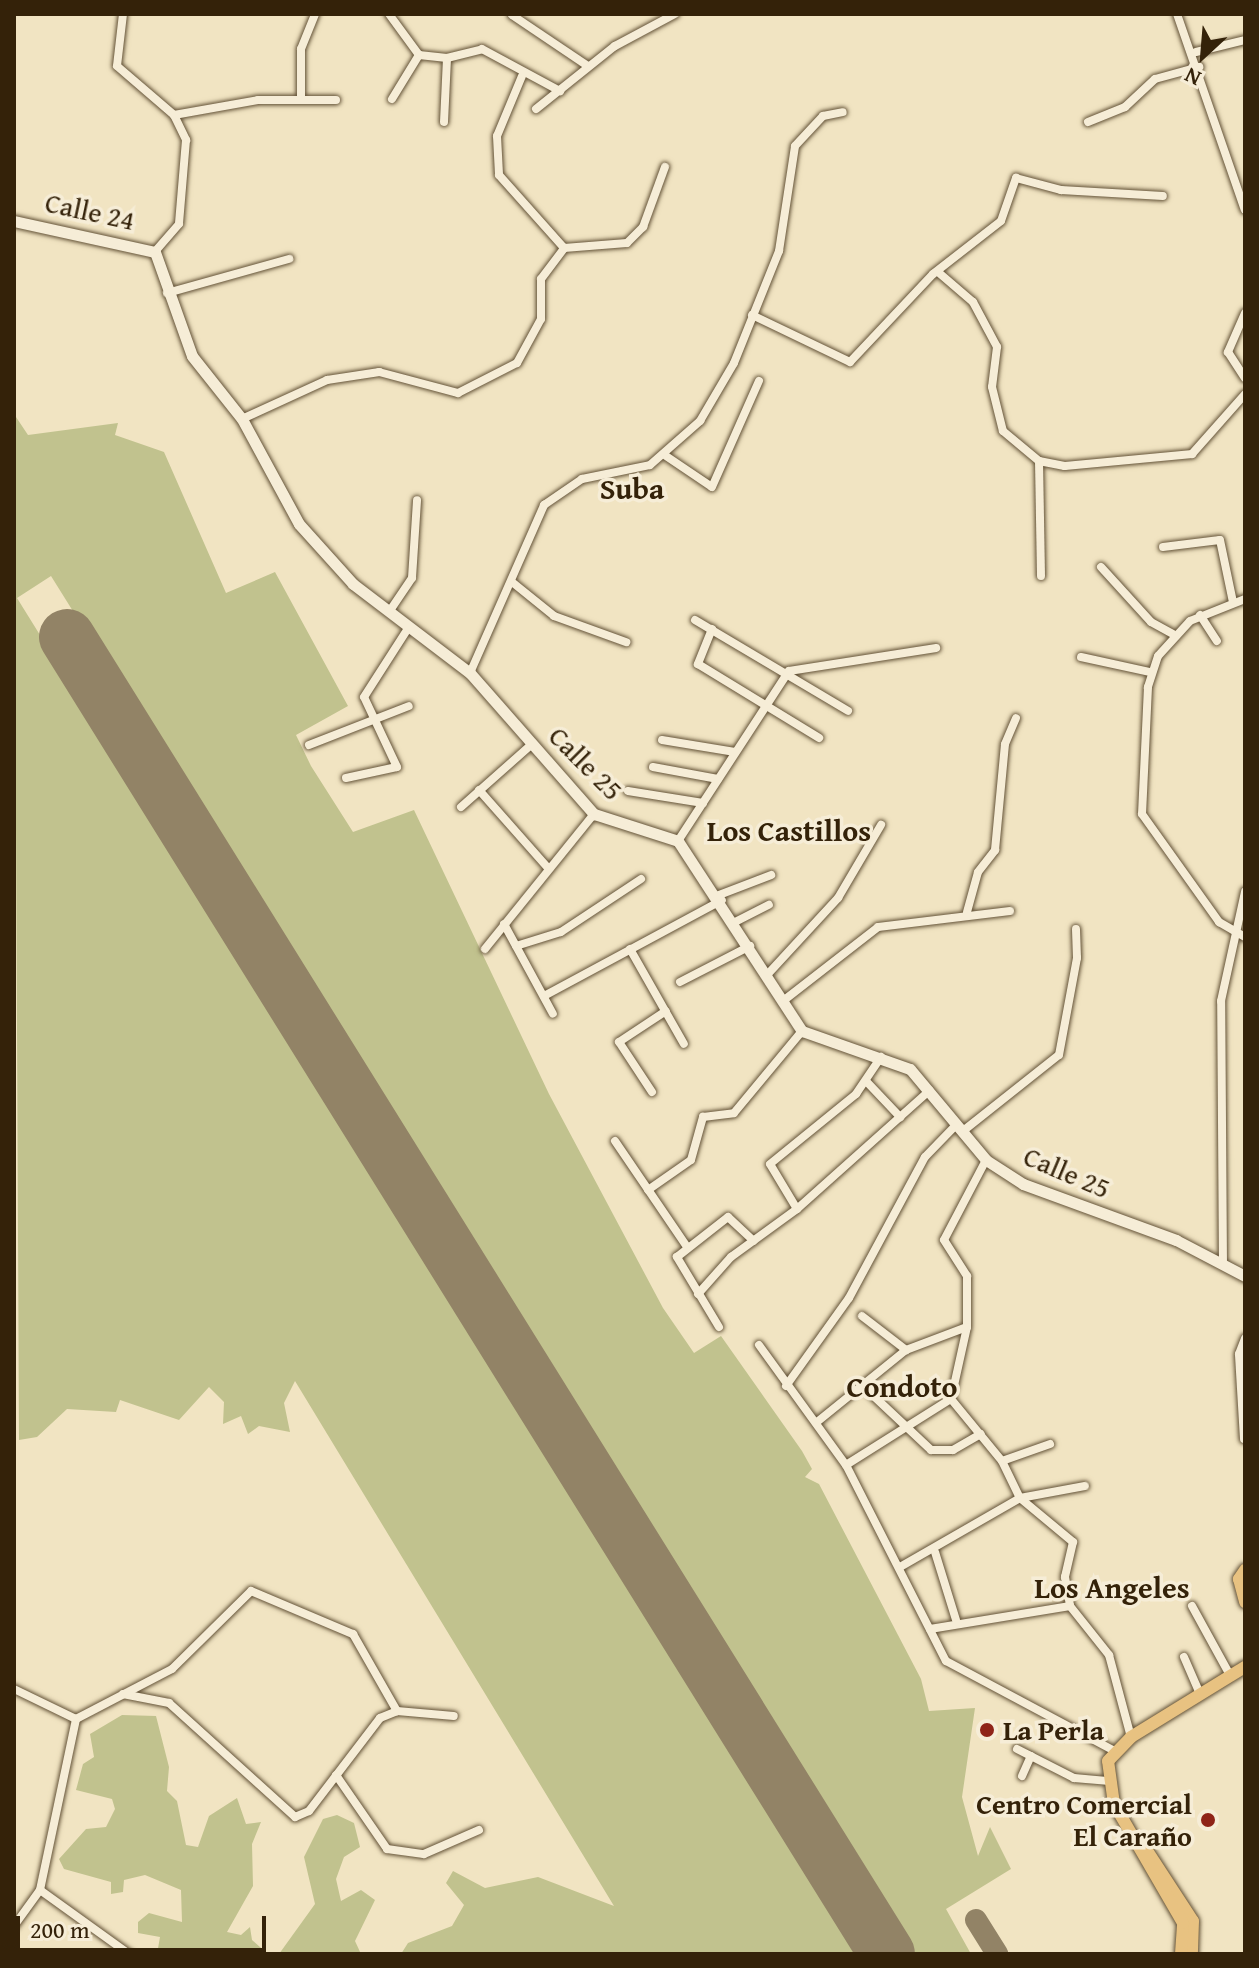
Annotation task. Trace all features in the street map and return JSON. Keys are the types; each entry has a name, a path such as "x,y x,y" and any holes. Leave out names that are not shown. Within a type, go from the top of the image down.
{"main road":[{"path":"1242,1574 1245,1602"},
{"path":"1181,1954 1183,1923 1134,1840 1107,1781 1111,1755 1131,1737 1245,1667"},
{"path":"1134,1840 1193,1921 1192,1954"}],"street":[{"path":"123,14 117,66 174,115 188,153 179,224 155,252"},
{"path":"301,99 301,49 315,14"},
{"path":"389,14 419,55 447,58 482,49 522,76 560,91"},
{"path":"536,109 588,66 675,14"},
{"path":"1177,14 1196,52 1245,210"},
{"path":"512,15 588,66"},
{"path":"1196,52 1245,40"},
{"path":"392,99 419,55"},
{"path":"444,122 447,58"},
{"path":"1088,122 1125,107 1155,79 1199,67"},
{"path":"522,76 497,136 499,175 564,248"},
{"path":"174,115 301,99 336,100"},
{"path":"470,673 544,505 562,489 666,456 700,421 752,315 779,251 795,146 823,116 843,112"},
{"path":"242,419 327,380 379,372 448,393 479,385 528,349 541,319 541,279 564,248 627,243 643,227 665,167"},
{"path":"752,315 850,362 938,272 1001,221 1016,178 1061,190 1163,196"},
{"name":"Calle 24","path":"14,221 155,252"},
{"name":"Calle 25","path":"155,252 167,293 192,356 242,419 299,524 389,612 470,673 594,814 678,841"},
{"path":"167,293 289,259"},
{"path":"938,272 973,302 997,347 992,387 1003,431 1039,461 1065,466 1192,454 1245,394"},
{"path":"1245,313 1228,352 1245,378"},
{"path":"666,456 712,487 759,381"},
{"path":"1039,461 1041,576"},
{"path":"389,612 412,578 417,500"},
{"path":"1163,547 1220,540 1233,602"},
{"path":"1101,567 1151,622 1173,634"},
{"path":"512,582 554,616 626,642"},
{"path":"1245,599 1200,615 1173,634 1150,672 1145,826 1233,931 1245,937"},
{"path":"1200,615 1217,641"},
{"path":"695,620 789,671 848,711"},
{"path":"346,778 397,769 364,692 409,627"},
{"path":"712,629 698,664 767,703 819,738"},
{"path":"648,1190 691,1160 703,1117 734,1113 802,1031 720,898 678,841 789,671 936,648"},
{"path":"1081,657 1150,672"},
{"path":"309,745 375,722 409,706"},
{"path":"967,912 978,872 995,850 1005,744 1016,718"},
{"path":"662,740 735,752"},
{"path":"461,807 532,744"},
{"path":"653,767 718,779"},
{"path":"479,790 548,868"},
{"path":"628,791 703,803"},
{"path":"485,949 594,814"},
{"path":"767,975 838,898 881,825"},
{"path":"544,996 720,898 771,875"},
{"path":"516,946 561,932 641,879"},
{"path":"1223,1265 1219,1035 1233,931 1245,892"},
{"path":"735,922 769,905"},
{"path":"783,1001 863,933 967,912 1010,911"},
{"path":"504,924 553,1014"},
{"path":"786,1386 849,1298 925,1157 1059,1055 1077,958 1076,929"},
{"path":"680,982 750,946"},
{"path":"630,949 684,1044"},
{"path":"652,1092 619,1042 666,1011"},
{"name":"Calle 25","path":"802,1031 882,1056 910,1069 986,1160 1023,1184 1176,1240 1245,1276"},
{"path":"797,1209 770,1164 866,1081 882,1056"},
{"path":"866,1081 900,1117"},
{"path":"698,1294 754,1241 797,1209 930,1090"},
{"path":"615,1141 687,1247"},
{"path":"846,1465 951,1399 967,1327 967,1276 944,1240 986,1160"},
{"path":"719,1327 677,1262 687,1247 728,1217 754,1241"},
{"path":"862,1316 906,1350"},
{"path":"817,1422 906,1350 967,1327"},
{"path":"1244,1439 1242,1388 1245,1338"},
{"path":"759,1345 846,1465 949,1664 1111,1755"},
{"path":"864,1387 902,1430 942,1452 981,1434"},
{"path":"951,1399 1002,1461 1020,1498 1073,1542 1065,1577 1070,1606 1109,1655 1131,1737"},
{"path":"1002,1461 1050,1444"},
{"path":"900,1567 935,1552 1020,1498 1085,1486"},
{"path":"935,1552 956,1620"},
{"path":"76,1719 172,1669 251,1591 353,1634 397,1711"},
{"path":"930,1629 956,1620 1070,1606"},
{"path":"1192,1606 1230,1675"},
{"path":"1184,1657 1200,1694"},
{"path":"14,1689 76,1719"},
{"path":"123,1694 169,1703 295,1817 309,1811 380,1718 397,1711 454,1716"},
{"path":"14,1926 40,1890 76,1719"},
{"path":"1017,1749 1074,1778 1107,1781"},
{"path":"1022,1776 1031,1756"},
{"path":"336,1775 387,1849 424,1854 479,1830"},
{"path":"40,1890 129,1954"}],"green space":[{"path":"14,414 28,435 118,423 115,435 164,452 226,593 275,572 348,706 296,735 311,766 353,832 414,810 549,1094 663,1308 694,1353 721,1336 802,1451 812,1469 805,1477 819,1484 921,1679 929,1711 975,1708 962,1797 978,1856 990,1827 1011,1869 946,1909 971,1954 912,1954 51,576 17,598 859,1954 401,1954 408,1943 452,1926 464,1905 446,1883 453,1871 485,1888 538,1877 614,1906 295,1381 284,1403 290,1432 259,1426 248,1434 241,1416 223,1424 224,1402 209,1387 179,1420 120,1400 116,1412 67,1409 37,1437 19,1440"},
{"path":"122,1715 156,1716 169,1767 167,1791 177,1801 186,1845 198,1847 209,1816 237,1798 246,1824 261,1822 252,1844 253,1886 227,1932 241,1935 250,1927 252,1940 268,1954 157,1954 160,1937 138,1933 138,1922 149,1913 182,1922 181,1890 145,1875 124,1880 123,1892 111,1894 111,1882 64,1869 59,1859 86,1829 106,1827 115,1809 112,1799 76,1790 83,1764 94,1757 90,1734"},
{"path":"337,1815 354,1823 360,1847 344,1857 336,1879 341,1901 361,1890 375,1900 355,1941 361,1954 279,1954 315,1904 304,1857 323,1819"}],"taxiway":[{"path":"976,1920 997,1954"}],"runway":[{"path":"67,637 887,1954"}],"place":[{"name":"La Perla","path":"987,1730"},
{"name":"Centro Comercial El Caraño","path":"1208,1820"}],"district":[{"name":"Suba","path":"632,488"},
{"name":"Los Castillos","path":"789,830"},
{"name":"Condoto","path":"902,1386"},
{"name":"Los Angeles","path":"1112,1587"}]}
